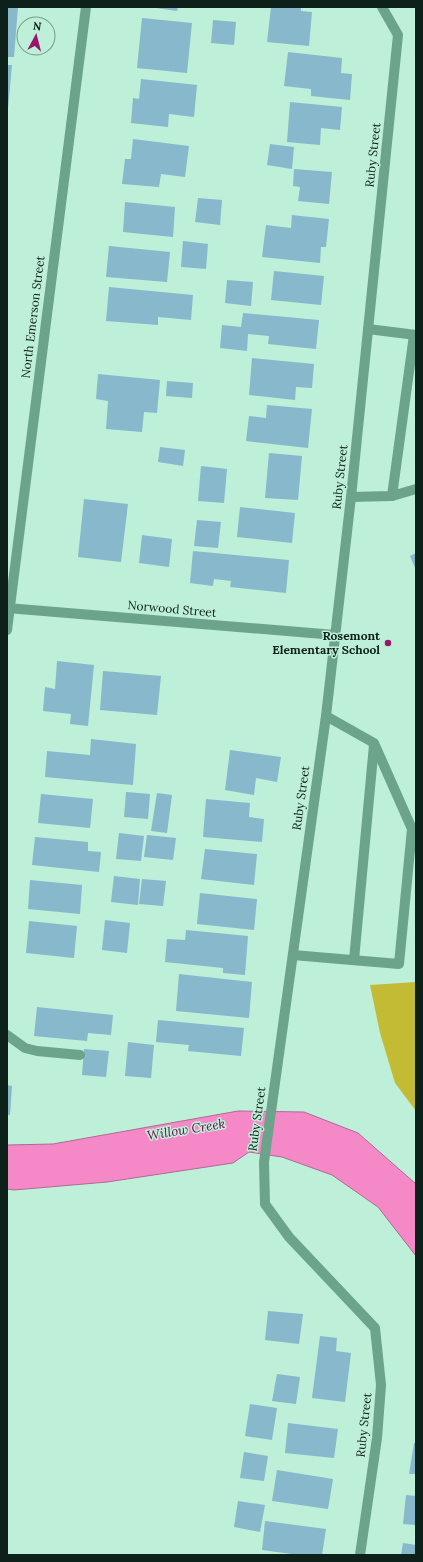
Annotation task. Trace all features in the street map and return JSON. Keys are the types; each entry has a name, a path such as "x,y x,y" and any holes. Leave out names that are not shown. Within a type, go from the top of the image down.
{"street":[{"name":"North Emerson Street","path":"7,630 8,608 86,7"},
{"name":"Ruby Street","path":"360,1555 377,1438 381,1385 375,1328 289,1237 265,1204 264,1162 326,716 351,497 398,35 382,7"},
{"path":"368,329 415,335 392,496"},
{"path":"351,497 392,496 416,489"},
{"name":"Norwood Street","path":"8,608 335,635"},
{"path":"293,955 399,964 412,829 374,743 326,716"},
{"path":"354,960 374,743"},
{"path":"7,1034 25,1048 37,1051 80,1055"}],"shaded area":[{"path":"416,982 416,1111 395,1083 380,1033 370,985"}],"water":[{"name":"Willow Creek","path":"238,1111 304,1112 358,1133 416,1184 416,1256 378,1207 332,1175 282,1157 249,1152 233,1163 107,1182 14,1190 7,1189 7,1145 53,1144"}],"building":[{"path":"7,7 18,7 17,16 16,16 14,57 7,57"},
{"path":"149,7 178,7 177,11"},
{"path":"271,7 301,7 301,11 312,12 309,46 267,42"},
{"path":"142,18 192,23 187,73 137,68"},
{"path":"213,20 236,22 234,45 211,43"},
{"path":"288,52 342,58 341,73 352,74 350,100 311,96 311,89 284,86"},
{"path":"7,65 12,65 8,109 7,109"},
{"path":"141,79 197,85 194,117 169,114 168,127 131,123 133,98 139,99"},
{"path":"290,102 342,107 340,130 321,128 320,145 287,142"},
{"path":"133,139 189,146 185,177 161,174 159,187 122,184 125,159 131,159"},
{"path":"270,144 294,147 292,169 267,165"},
{"path":"294,169 332,172 329,204 298,201 300,187 293,186"},
{"path":"198,198 222,200 220,225 195,222"},
{"path":"125,202 175,207 173,237 123,232"},
{"path":"292,215 329,219 326,247 321,247 320,263 262,257 266,225 291,228"},
{"path":"183,241 208,244 206,269 181,267"},
{"path":"109,246 170,252 167,282 106,277"},
{"path":"274,271 324,276 321,305 271,300"},
{"path":"227,280 253,282 251,306 225,303"},
{"path":"109,287 193,295 191,320 158,317 158,325 106,321"},
{"path":"243,313 319,320 316,349 268,344 269,336 248,334 247,351 220,348 222,325 241,327"},
{"path":"252,358 314,364 312,388 296,387 295,400 249,395"},
{"path":"98,374 160,380 157,413 144,412 142,432 106,429 108,401 96,399"},
{"path":"167,381 193,383 192,398 166,396"},
{"path":"267,405 312,409 308,448 246,441 249,416 266,418"},
{"path":"160,447 185,450 183,466 158,462"},
{"path":"269,453 302,456 298,500 265,498"},
{"path":"201,466 227,469 224,503 198,501"},
{"path":"84,499 128,504 121,562 78,557"},
{"path":"240,507 295,513 292,543 237,537"},
{"path":"197,520 221,522 218,548 194,546"},
{"path":"142,535 172,539 169,567 139,563"},
{"path":"193,551 289,560 286,593 230,587 231,581 214,579 213,586 190,583"},
{"path":"416,553 416,570 410,556"},
{"path":"57,661 94,665 88,726 70,724 71,714 43,711 45,687 55,689"},
{"path":"103,671 161,676 157,715 100,710"},
{"path":"91,739 136,744 133,785 45,777 47,751 90,755"},
{"path":"230,750 281,757 277,782 256,778 254,795 225,790"},
{"path":"126,792 150,794 148,819 124,817"},
{"path":"157,793 172,795 167,833 151,831"},
{"path":"41,794 93,799 90,828 38,823"},
{"path":"206,799 250,803 249,817 264,819 262,842 203,837"},
{"path":"119,833 144,836 141,861 116,859"},
{"path":"147,835 176,838 173,860 144,857"},
{"path":"35,837 88,842 88,851 101,852 99,872 32,865"},
{"path":"205,849 257,854 254,885 201,879"},
{"path":"114,876 140,879 138,905 111,902"},
{"path":"142,879 166,881 163,906 139,904"},
{"path":"30,880 82,885 80,914 28,909"},
{"path":"200,893 257,899 254,930 197,924"},
{"path":"105,920 130,923 127,953 102,950"},
{"path":"29,921 77,926 74,958 26,953"},
{"path":"186,930 248,936 245,975 223,973 223,968 165,962 167,939 185,940"},
{"path":"179,974 252,982 249,1018 176,1011"},
{"path":"37,1007 113,1015 111,1035 88,1033 87,1041 34,1036"},
{"path":"158,1020 244,1028 241,1056 188,1051 189,1045 156,1042"},
{"path":"128,1042 154,1045 151,1078 125,1076"},
{"path":"84,1049 109,1051 106,1077 82,1075"},
{"path":"7,1085 12,1086 10,1115 7,1115"},
{"path":"268,1311 303,1314 299,1344 265,1340"},
{"path":"320,1336 337,1338 336,1351 351,1353 345,1402 312,1398"},
{"path":"277,1374 300,1377 296,1404 272,1401"},
{"path":"250,1404 277,1408 272,1440 245,1436"},
{"path":"288,1423 338,1429 334,1458 285,1453"},
{"path":"414,1443 416,1443 416,1474 409,1474"},
{"path":"244,1452 268,1456 264,1481 240,1478"},
{"path":"277,1470 333,1479 328,1509 272,1501"},
{"path":"406,1495 416,1496 416,1525 403,1524"},
{"path":"238,1501 265,1505 260,1532 234,1527"},
{"path":"265,1521 326,1529 322,1555 299,1555 262,1550"},
{"path":"403,1543 416,1545 416,1555 401,1555"}],"place":[{"name":"Rosemont Elementary School","path":"388,643"}]}
